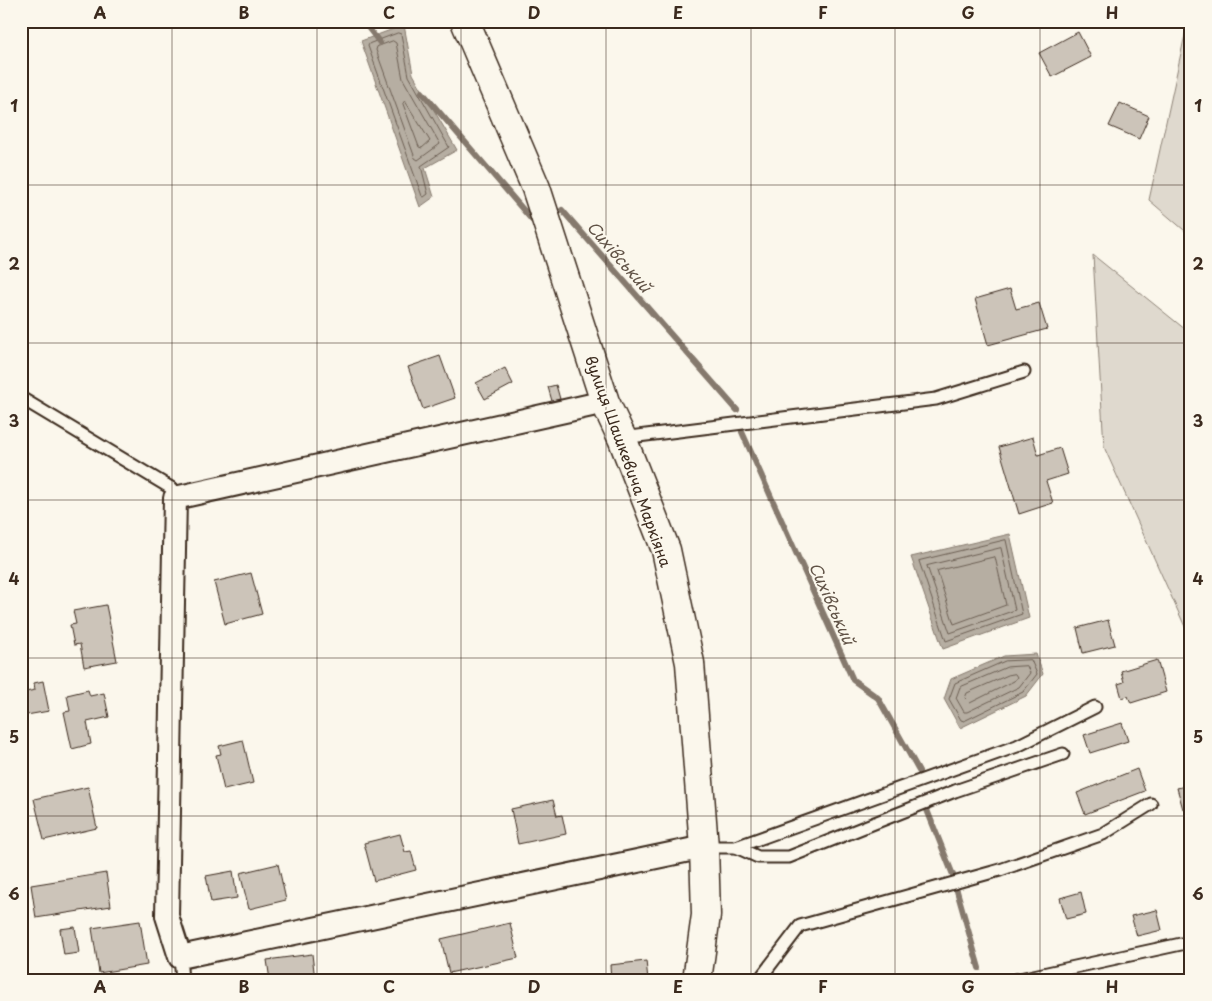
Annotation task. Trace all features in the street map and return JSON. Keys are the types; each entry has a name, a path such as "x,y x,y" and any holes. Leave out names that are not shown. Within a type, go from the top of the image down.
{"street":[{"name":"вулиця Шашкевича Маркіяна","path":"464,21 536,188 605,402 622,438 666,550 690,663 704,847 706,915 697,980"},
{"path":"605,402 174,498 167,916 180,957 704,847"}],"lane":[{"path":"622,438 936,398 1024,372"},
{"path":"21,398 171,488 174,498"},
{"path":"704,847 736,847 1017,746 1095,707"},
{"path":"736,847 758,858 789,857 955,791 1063,754"},
{"path":"759,980 800,926 1000,870 1103,834 1151,804"},
{"path":"1015,980 1181,944"},
{"path":"180,957 182,980"}],"shaded area":[{"path":"1188,21 1191,21 1191,236 1149,200"},
{"path":"1093,255 1191,334 1191,640 1104,447"}],"water":[{"path":"404,25 413,74 457,150 425,168 434,197 420,207 361,41"},
{"path":"1010,534 1029,618 943,649 911,557"},
{"path":"1036,654 1043,674 1026,696 960,728 944,699 951,679 1004,656"}],"building":[{"path":"1078,32 1091,57 1052,77 1039,53"},
{"path":"1120,103 1149,116 1139,139 1109,126"},
{"path":"1010,289 1016,309 1039,303 1047,329 988,345 975,299"},
{"path":"440,356 455,398 423,409 408,367"},
{"path":"505,368 513,384 485,399 476,383"},
{"path":"556,385 560,399 552,401 548,387"},
{"path":"1033,437 1038,455 1060,448 1068,474 1046,481 1053,503 1019,514 999,447"},
{"path":"251,573 262,614 225,624 214,582"},
{"path":"106,605 117,661 84,667 80,644 74,645 70,625 76,624 73,611"},
{"path":"1108,620 1115,645 1083,653 1077,628"},
{"path":"1157,660 1166,692 1131,703 1128,696 1122,698 1118,684 1124,682 1121,671"},
{"path":"43,681 49,711 21,716 21,693 35,690 34,683"},
{"path":"88,690 90,696 104,693 109,717 87,722 91,744 72,749 64,712 70,711 67,695"},
{"path":"1122,723 1128,741 1090,753 1084,735"},
{"path":"243,740 253,783 224,790 216,755 221,754 219,746"},
{"path":"1137,769 1145,791 1085,814 1077,793"},
{"path":"1191,771 1191,807 1183,809 1177,788 1190,785 1186,773"},
{"path":"88,787 97,828 44,840 34,799"},
{"path":"553,800 557,816 562,815 566,834 518,844 511,809"},
{"path":"400,834 405,852 411,851 416,870 374,881 364,843"},
{"path":"278,864 286,900 249,909 240,873"},
{"path":"233,871 237,898 211,902 206,876"},
{"path":"106,873 111,906 36,918 31,885"},
{"path":"1081,892 1086,914 1066,919 1060,898"},
{"path":"1157,910 1162,930 1137,936 1131,916"},
{"path":"140,921 147,965 99,973 92,928"},
{"path":"510,923 518,958 449,973 441,939"},
{"path":"75,927 79,953 64,955 60,929"},
{"path":"312,954 315,980 270,980 267,960"},
{"path":"646,961 648,980 611,980 610,965"}],"waterway":[{"name":"Сихівський","path":"363,21 380,43"},
{"name":"Сихівський","path":"422,92 532,220"},
{"name":"Сихівський","path":"562,210 737,410"},
{"name":"Сихівський","path":"742,432 853,680 878,698 919,771"},
{"name":"Сихівський","path":"927,810 953,875"},
{"name":"Сихівський","path":"957,891 979,968"}]}
